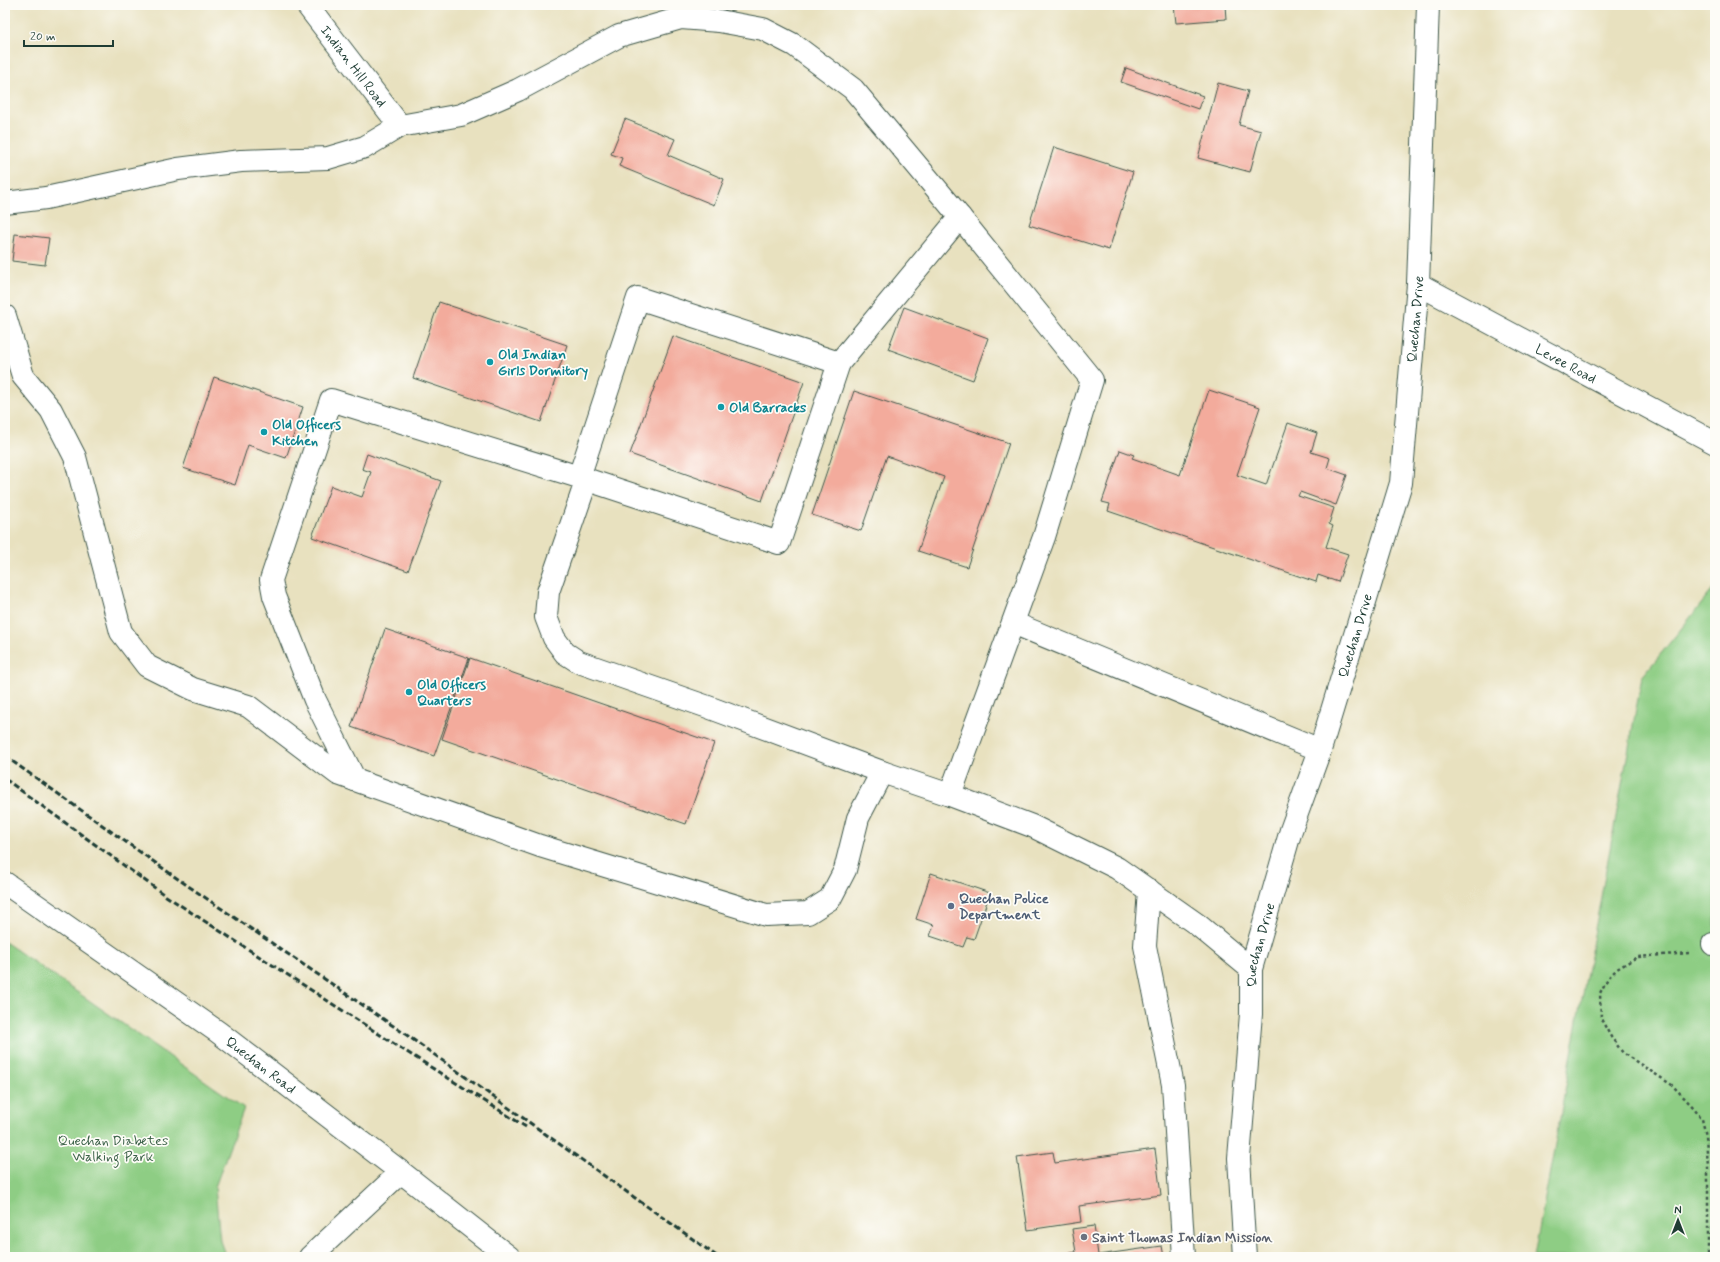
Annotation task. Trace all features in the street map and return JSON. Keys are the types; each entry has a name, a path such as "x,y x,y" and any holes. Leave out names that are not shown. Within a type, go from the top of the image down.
{"street":[{"name":"Indian Hill Road","path":"307,5 400,126"},
{"name":"Quechan Drive","path":"1245,1257 1239,1158 1251,1014 1252,969 1291,830 1320,750 1401,484 1418,284 1428,5"},
{"path":"5,203 46,198 186,168 241,161 328,158 365,147 400,126 461,115 518,90 619,36 681,18 719,21 763,29 794,45 843,80 853,89 960,217 1092,380 1044,537 950,795"},
{"path":"355,780 315,700 274,596 271,580 331,400 583,478 780,543 839,363 960,217"},
{"name":"Levee Road","path":"1418,284 1715,443"},
{"path":"839,363 638,298 548,592 546,617 554,638 565,653 579,662 708,707 1032,826 1117,868 1198,925 1252,969"},
{"path":"5,316 23,376 51,410 75,457 112,603 121,632 147,666 193,689 248,706 338,774 540,846 766,915 808,913 830,899 846,870 858,818 882,772"},
{"path":"1012,623 1320,750"},
{"name":"Quechan Road","path":"5,883 218,1032 509,1257"},
{"path":"1149,890 1145,946 1172,1085 1184,1257"},
{"path":"310,1257 401,1172"}],"path":[{"path":"1693,952 1637,957 1616,969 1608,978 1600,993 1601,1019 1611,1037 1623,1053 1672,1085 1695,1109 1702,1119 1706,1136 1708,1167 1708,1257"}],"green space":[{"path":"1715,587 1715,1257 1534,1257 1642,677"},
{"name":"Quechan Diabetes Walking Park","path":"5,942 244,1108 215,1187 220,1241 226,1257 5,1257"}],"building":[{"path":"1174,5 1225,5 1226,19 1176,23"},
{"path":"1126,68 1203,96 1198,109 1121,82"},
{"path":"1218,83 1248,91 1239,125 1261,131 1250,172 1198,158"},
{"path":"625,119 675,139 668,155 724,179 714,205 619,166 622,158 611,154"},
{"path":"1054,147 1133,172 1109,250 1029,225"},
{"path":"15,234 49,238 45,265 12,261"},
{"name":"Old Indian Girls Dormitory","path":"439,302 567,345 541,422 413,378"},
{"path":"904,307 988,338 973,380 888,349"},
{"name":"Old Barracks","path":"673,336 804,382 762,501 630,454"},
{"path":"214,377 303,407 286,458 248,445 235,485 183,468"},
{"path":"1209,390 1260,407 1237,475 1266,485 1288,423 1317,433 1311,452 1330,458 1327,468 1347,475 1336,505 1300,492 1298,496 1334,508 1329,524 1333,526 1326,547 1348,554 1338,582 1318,575 1316,582 1108,511 1110,504 1102,502 1120,450 1134,455 1132,458 1180,475"},
{"path":"854,391 1009,443 967,567 918,551 944,477 887,456 861,531 812,515"},
{"path":"367,454 441,481 408,571 312,537 331,486 362,497 371,472 362,469"},
{"path":"385,629 469,658 434,756 351,727"},
{"path":"470,658 714,743 686,824 442,739"},
{"path":"931,873 990,893 974,939 967,937 963,947 930,936 934,925 916,919"},
{"path":"1155,1149 1161,1195 1079,1206 1081,1222 1028,1230 1017,1157 1053,1152 1055,1163"},
{"name":"Saint Thomas Indian Mission","path":"1094,1226 1098,1255 1162,1246 1164,1257 1060,1257 1060,1255 1076,1252 1072,1229"}],"railway":[{"path":"5,756 178,879 408,1036 718,1257"},
{"path":"5,779 166,896 402,1049 526,1127"}],"place":[{"name":"Old Indian Girls Dormitory","path":"490,362"},
{"name":"Old Barracks","path":"721,407"},
{"name":"Old Officers Kitchen","path":"264,432"},
{"name":"Old Officers Quarters","path":"409,692"},
{"name":"Quechan Police Department","path":"951,906"},
{"name":"Saint Thomas Indian Mission","path":"1084,1237"}]}
